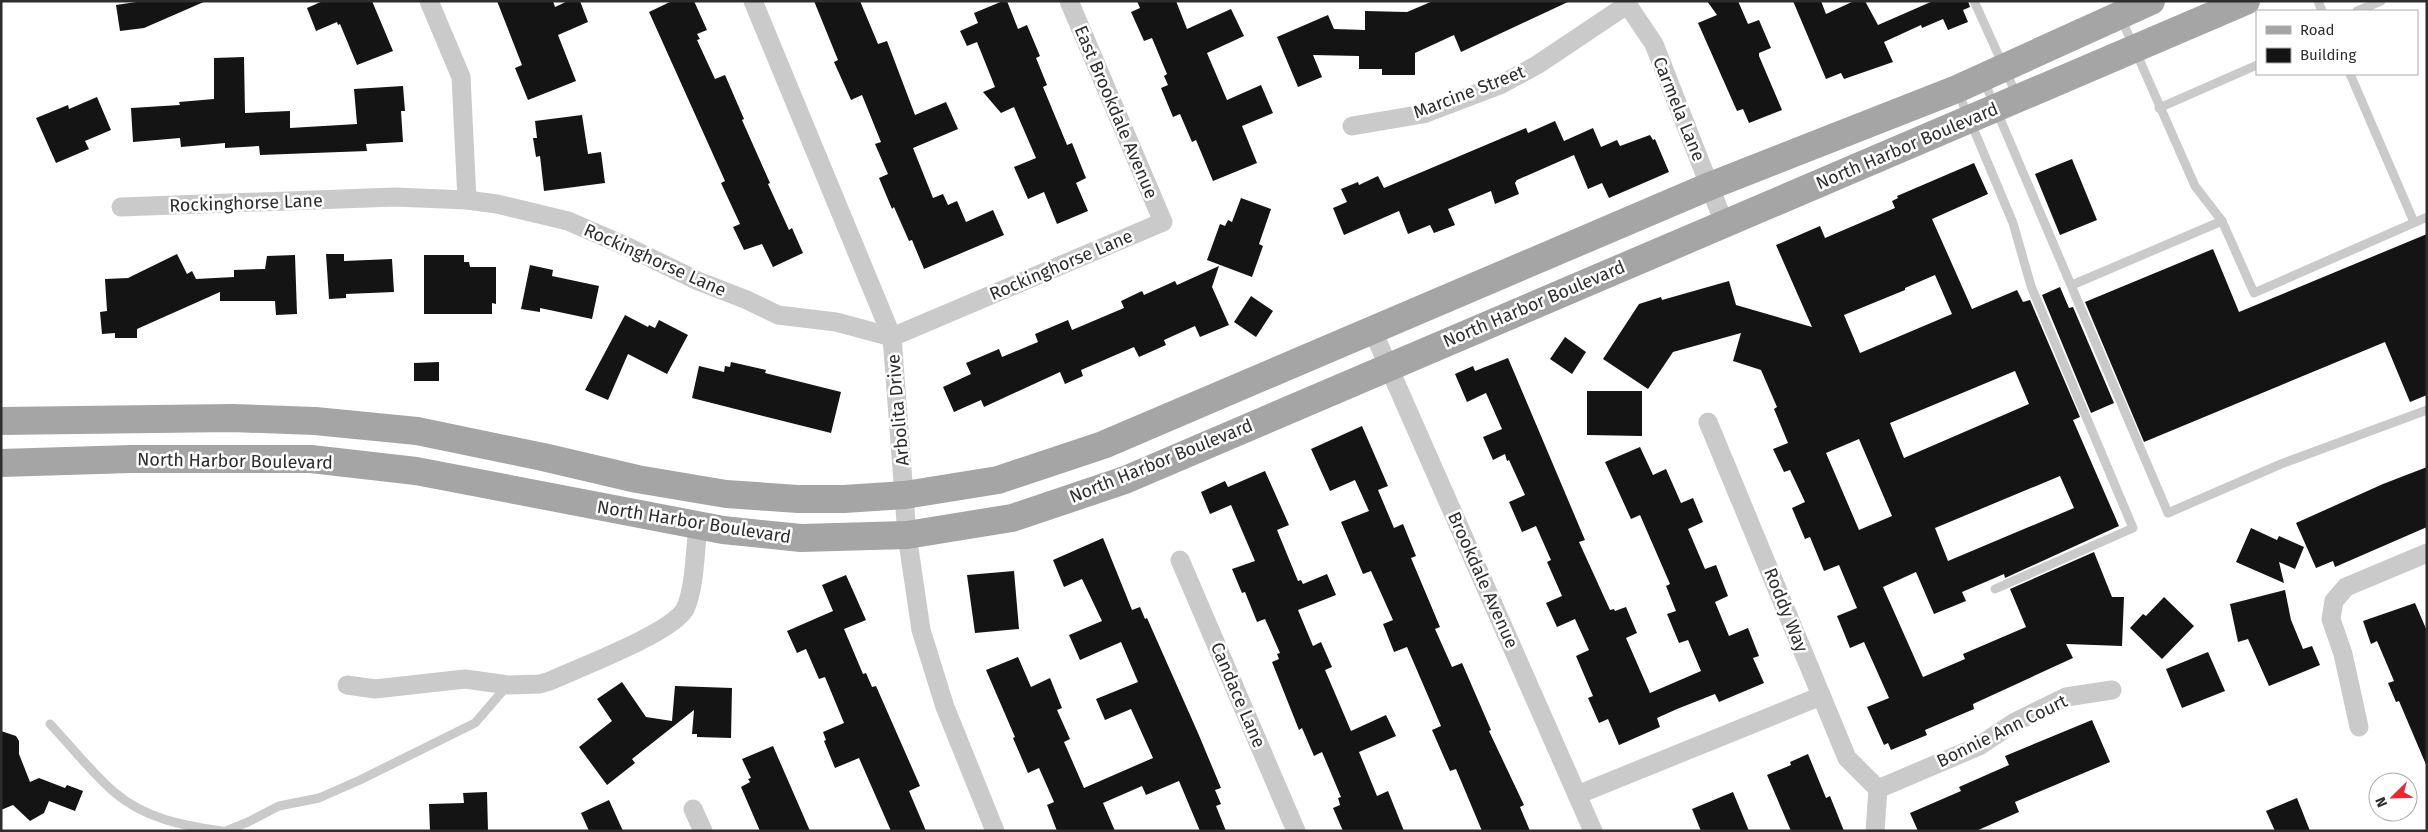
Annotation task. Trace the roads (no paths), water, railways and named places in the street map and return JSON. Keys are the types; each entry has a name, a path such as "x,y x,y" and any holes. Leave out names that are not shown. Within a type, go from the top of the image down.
{"main road":[{"name":"North Harbor Boulevard","path":"1,421 232,418 314,421 417,431 637,479 726,494 826,499 905,496 998,480 1103,445 1710,186 1957,89 2151,1"},
{"name":"North Harbor Boulevard","path":"1,463 131,459 311,459 416,471 698,526 800,538 907,535 1012,518 1124,480 1724,223 2007,105 2246,1"}],"street":[{"path":"429,1 461,78 467,200"},
{"name":"Arbolita Drive","path":"752,1 892,337 907,535 921,630 945,708 996,831"},
{"name":"East Brookdale Avenue","path":"1069,1 1163,222"},
{"name":"Marcine Street","path":"1352,126 1423,114 1502,84 1537,65 1626,3"},
{"name":"Carmela Lane","path":"1626,3 1654,44 1724,223"},
{"name":"Rockinghorse Lane","path":"120,207 395,197 467,200 497,204 568,221 698,281 747,300 778,315 836,322 892,337 1163,222"},
{"name":"Brookdale Avenue","path":"1372,329 1593,831"},
{"name":"Roddy Way","path":"1708,422 1847,758 1878,789"},
{"path":"347,685 375,689 465,679 508,685 540,684 661,631 680,618 689,597 698,526"},
{"path":"2359,727 2343,654 2331,619 2334,601 2346,587 2427,553"},
{"name":"Candace Lane","path":"1180,560 1296,831"},
{"name":"Bonnie Ann Court","path":"1878,789 1979,746 2015,722 2066,697 2112,690"},
{"path":"1577,795 1821,696"},
{"path":"1875,831 1878,789"},
{"path":"693,809 703,831"}],"lane":[{"path":"1974,1 1994,73 2072,285 2168,512 2281,464 2427,410"},
{"path":"2359,10 2381,1"},
{"path":"2120,15 2195,186 2222,221 2254,293 2427,217"},
{"path":"2160,108 2256,65"},
{"path":"1994,73 2007,105"},
{"path":"2350,75 2414,222"},
{"path":"1957,89 2013,223 2031,286 2133,528 1995,589"},
{"path":"2072,285 2222,221"},
{"path":"226,831 279,806 319,798 360,780 475,723 508,685"},
{"path":"50,724 115,792 153,815 187,827 222,831"}]}
